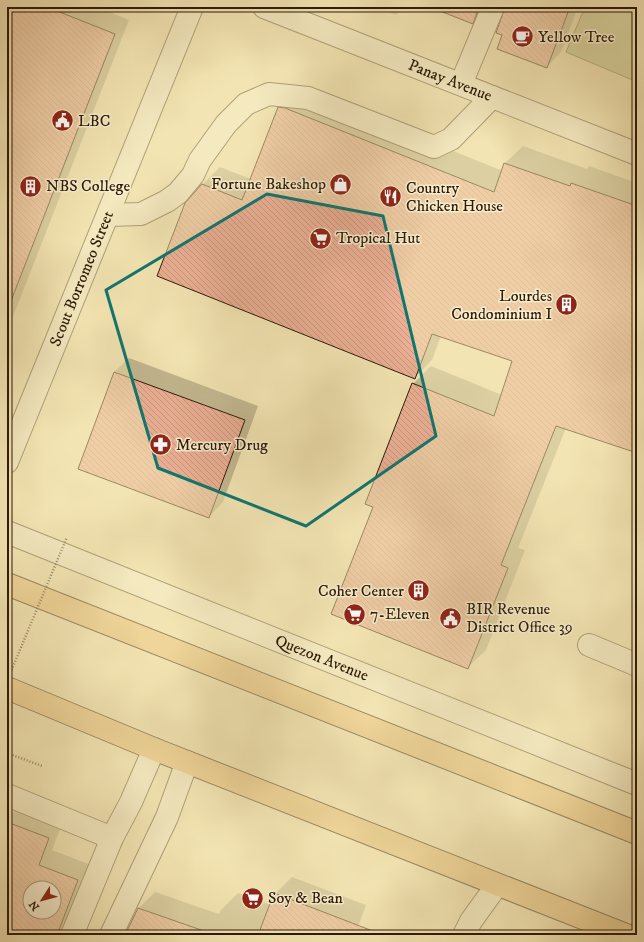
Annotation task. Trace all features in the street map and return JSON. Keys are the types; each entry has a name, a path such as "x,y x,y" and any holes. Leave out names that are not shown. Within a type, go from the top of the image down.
{"main road":[{"path":"7,584 637,833"},
{"path":"7,688 154,749 626,935"}],"street":[{"name":"Scout Borromeo Street","path":"7,462 192,7"},
{"name":"Panay Avenue","path":"264,7 637,154"},
{"path":"461,84 493,7"},
{"path":"108,215 141,214 167,201 178,193 193,175 200,160 226,124 246,104 269,94 308,98 434,147 451,139 492,97"},
{"name":"Quezon Avenue","path":"7,532 637,784"},
{"path":"589,645 637,665"},
{"path":"72,935 112,838 131,802 154,749"},
{"path":"111,935 167,817 187,762"},
{"path":"7,795 112,838"},
{"path":"464,935 470,921 497,885"}],"path":[{"path":"7,681 67,537"},
{"path":"7,752 42,766"}],"highlighted area":[{"path":"267,194 383,216 436,436 306,526 158,468 106,290"}],"green space":[{"path":"585,7 637,7 637,82 566,52"}],"building":[{"name":"NBS College","path":"7,7 47,7 115,34 9,306 7,306"},
{"path":"435,7 479,7 473,24 435,9"},
{"path":"505,7 570,7 547,68 497,49 502,35 496,33"},
{"path":"278,107 285,108 494,192 504,163 570,186 571,183 637,206 637,453 556,426 501,565 508,568 468,669 331,614 373,507 365,504 412,383 494,416 512,361 432,334 415,379 157,276 185,203 202,184 242,200"},
{"name":"Mercury Drug","path":"114,372 245,420 209,518 78,469"},
{"path":"7,822 49,838 39,865 78,880 57,935 7,935"},
{"path":"274,893 378,933 378,935 258,935"},
{"path":"138,908 204,931 203,935 125,935"}],"place":[{"name":"Yellow Tree","path":"523,37"},
{"name":"LBC","path":"62,121"},
{"name":"Fortune Bakeshop","path":"341,184"},
{"name":"NBS College","path":"31,186"},
{"name":"Country Chicken House","path":"390,197"},
{"name":"Tropical Hut","path":"321,238"},
{"name":"Lourdes Condominium I","path":"567,305"},
{"name":"Mercury Drug","path":"161,445"},
{"name":"Coher Center","path":"419,591"},
{"name":"7-Eleven","path":"355,614"},
{"name":"BIR Revenue District Office 39","path":"450,618"},
{"name":"Soy & Bean","path":"252,898"}]}
